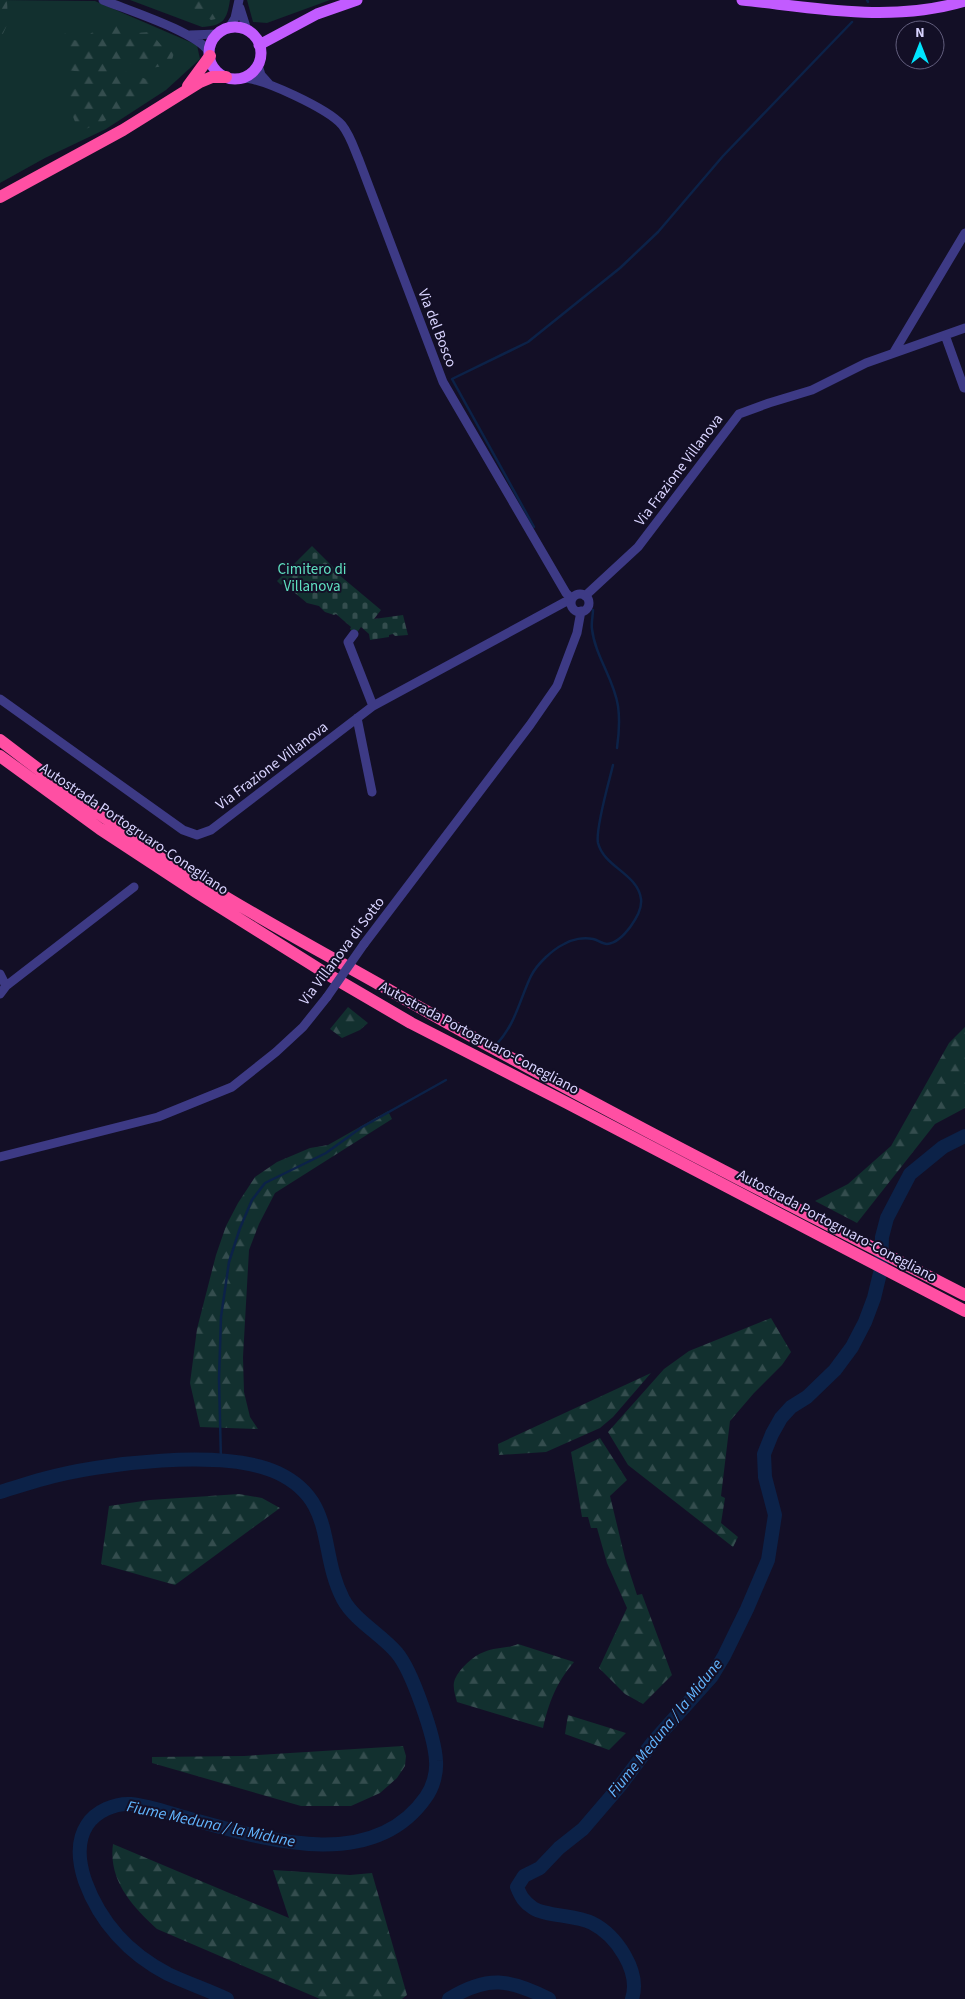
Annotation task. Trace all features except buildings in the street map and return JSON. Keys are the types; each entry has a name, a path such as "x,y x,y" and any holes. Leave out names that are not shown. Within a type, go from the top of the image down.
{"highway":[{"path":"185,90 210,54"},
{"path":"0,197 152,114 185,90 212,78 226,77"},
{"name":"Autostrada Portogruaro-Conegliano","path":"0,740 105,818 201,882 462,1032 568,1089 965,1311"},
{"name":"Autostrada Portogruaro-Conegliano","path":"0,756 42,788 124,845 322,971 411,1023 567,1102 965,1295"}],"main road":[{"path":"254,38 281,32 317,14 357,0"},
{"path":"742,0 864,13 907,13 942,8 965,1"},
{"path":"237,27 254,38 261,55 258,65 242,78 226,77 213,66 210,45 218,34 228,28 237,27"}],"street":[{"path":"103,0 190,35 203,44 210,54"},
{"path":"228,28 235,18 239,1"},
{"path":"239,1 242,20 254,38"},
{"path":"190,35 207,36 218,34"},
{"path":"258,65 261,75 271,86"},
{"name":"Via del Bosco","path":"242,78 248,78 271,86 323,109 344,127 359,160 443,382 571,600"},
{"path":"894,352 965,233"},
{"name":"Via Frazione Villanova","path":"585,596 638,547 739,414 769,402 812,390 894,352 965,328"},
{"path":"945,335 964,388"},
{"path":"578,594 585,596 588,604 586,609 581,611 573,608 571,600 578,594"},
{"name":"Via Frazione Villanova","path":"0,699 183,830 197,834 211,830 373,706 571,600"},
{"name":"Via Villanova di Sotto","path":"0,1157 158,1117 232,1087 290,1040 327,997 364,944 530,725 557,686 577,633 581,611"},
{"path":"354,634 348,642 373,706"},
{"path":"356,718 372,792"},
{"path":"0,994 6,986 134,887"},
{"path":"0,974 6,986"}],"green space":[{"path":"0,0 95,1 197,45 200,59 166,90 106,129 45,158 0,183"},
{"path":"0,0 7,0 8,23 0,40"},
{"path":"130,0 230,0 223,21 215,25 202,27"},
{"path":"182,0 223,0 220,18 211,20"},
{"path":"247,0 330,0 267,23 253,22"},
{"path":"115,20 123,34 150,32 161,45 174,53 171,63 164,66 146,67 120,62 113,67 154,82 149,92 136,98 120,114 79,132 72,114 78,103 68,94 68,86 82,72 67,70 66,63 80,59 79,53 62,51 61,42 64,34 71,32 73,40 81,41 98,28 110,25"},
{"name":"Cimitero di Villanova","path":"312,546 338,574 381,610 374,619 403,615 408,635 395,636 393,634 389,635 389,637 370,640 369,634 361,627 356,634 336,614 325,612 319,606 307,603 283,583 281,585 277,581"},
{"path":"348,1007 368,1023 360,1030 342,1038 330,1029"},
{"path":"965,1027 965,1108 935,1124 857,1223 815,1201 848,1184 891,1146 949,1043"},
{"path":"388,1111 392,1119 275,1193 259,1224 249,1250 243,1357 244,1392 250,1417 258,1429 200,1427 190,1383 197,1329 216,1255 226,1226 238,1203 255,1177 277,1162 310,1148 328,1145"},
{"path":"771,1318 791,1352 782,1365 730,1421 721,1496 725,1498 721,1523 738,1537 733,1547 628,1465 608,1432 664,1369 689,1351"},
{"path":"651,1373 613,1417 600,1428 546,1452 499,1455 498,1444"},
{"path":"600,1438 627,1480 610,1496 625,1558 637,1595 642,1594 672,1675 643,1704 625,1694 599,1668 627,1608 607,1563 597,1528 591,1528 588,1517 582,1517 571,1452"},
{"path":"239,1494 262,1498 280,1508 175,1585 101,1564 109,1506 150,1500"},
{"path":"518,1644 574,1662 554,1693 543,1728 457,1702 454,1682 467,1663 488,1650"},
{"path":"568,1715 626,1733 609,1750 565,1734"},
{"path":"403,1746 406,1756 405,1766 397,1778 380,1793 351,1806 301,1806 152,1763 152,1757 244,1756"},
{"path":"113,1844 289,1918 273,1870 350,1875 372,1873 407,1995 402,1999 320,1999 157,1929 139,1911 118,1881 112,1857"}],"waterway":[{"path":"534,527 452,379 528,342 620,268 658,232 723,156 852,22"},
{"path":"593,610 592,627 594,639 600,658 613,686 618,706 617,748"},
{"path":"495,1046 508,1029 531,976 545,958 567,942 582,938 589,938 605,944 613,942 625,933 639,912 641,905 639,890 628,877 613,865 601,851 598,843 600,817 613,765"},
{"path":"221,1461 219,1379 221,1317 229,1262 240,1228 252,1200 265,1183 326,1153 362,1127 446,1080"},
{"name":"Fiume Meduna / la Midune","path":"632,1999 634,1988 630,1966 618,1945 610,1936 585,1920 538,1911 527,1904 517,1887 524,1876 540,1868 559,1848 583,1829 619,1787 653,1742 712,1676 724,1656 768,1560 775,1515 765,1477 764,1454 772,1434 781,1418 791,1407 807,1397 835,1370 852,1347 865,1322 874,1298 881,1269 882,1237 887,1218 910,1174 943,1147 965,1136"},
{"name":"Fiume Meduna / la Midune","path":"0,1492 67,1473 128,1463 195,1460 227,1461 255,1465 278,1473 297,1484 310,1498 323,1528 335,1581 343,1599 354,1614 397,1653 416,1689 435,1750 436,1766 434,1780 426,1797 403,1821 376,1836 346,1843 314,1844 281,1841 131,1804 106,1809 95,1816 87,1825 81,1838 81,1867 91,1896 108,1923 129,1947 154,1966 168,1974 227,1999"},
{"name":"Fiume Meduna / la Midune","path":"449,1999 475,1986 499,1982 522,1987 549,1999"}]}
